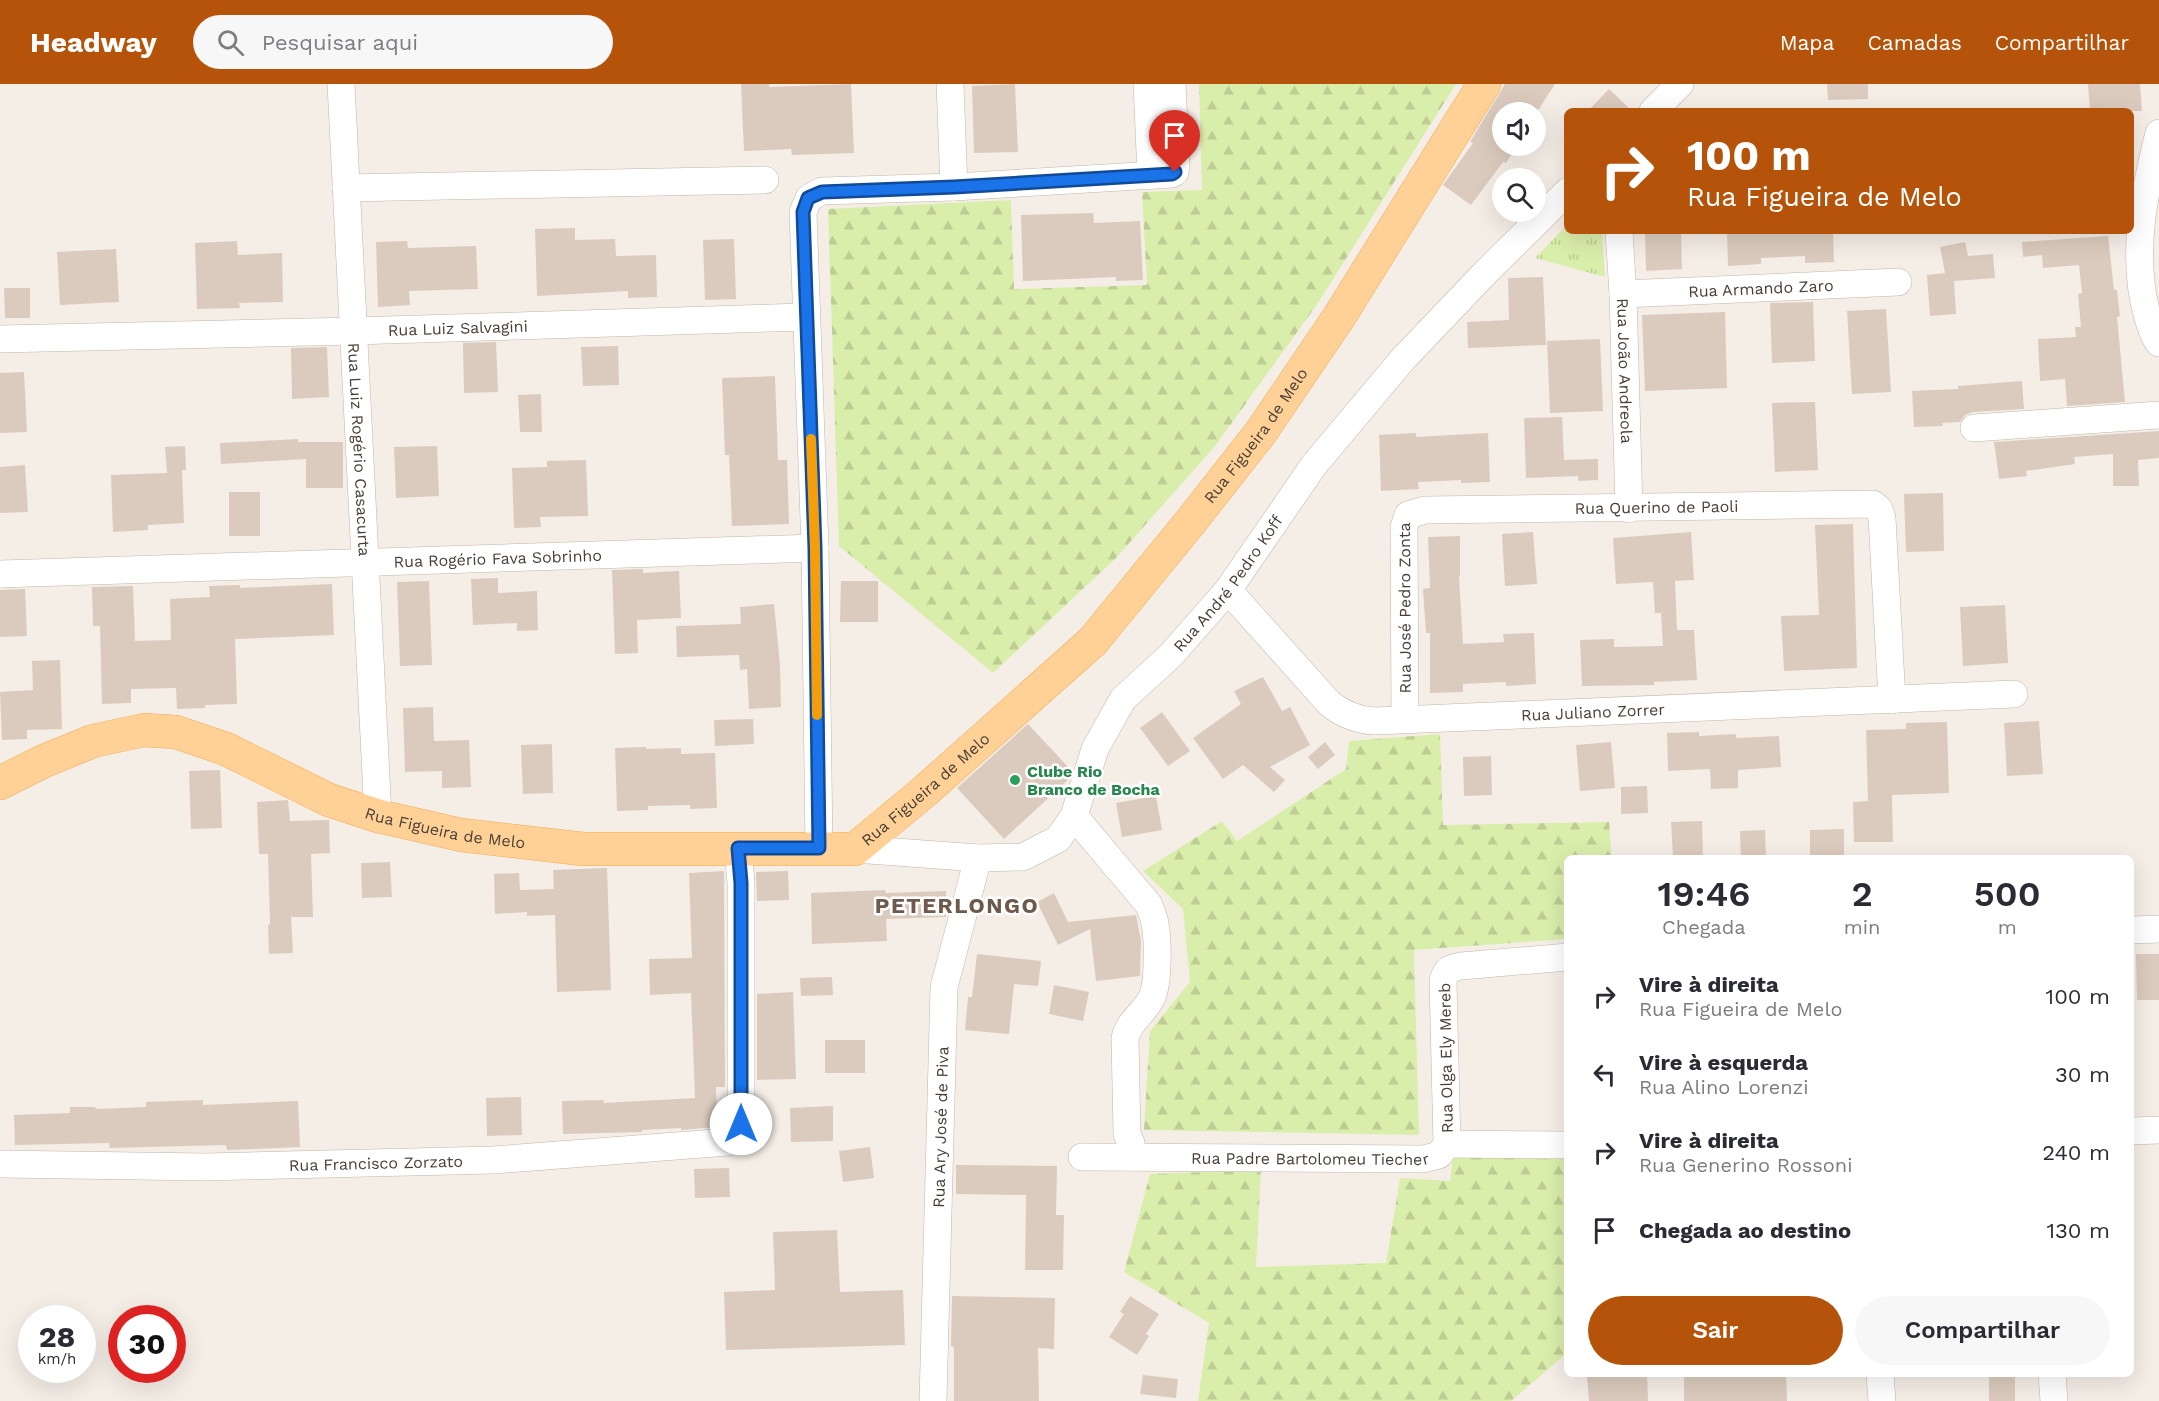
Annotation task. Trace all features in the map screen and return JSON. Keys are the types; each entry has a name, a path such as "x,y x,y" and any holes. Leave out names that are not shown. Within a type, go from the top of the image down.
{"main road":[{"name":"Rua Figueira de Melo","path":"0,783 44,761 93,741 144,730 176,732 226,749 328,800 378,816 461,835 583,849 855,849 933,784 1093,641 1261,432 1339,317 1484,84"}],"street":[{"name":"Rua Luiz Rogério Casacurta","path":"341,84 378,816"},
{"path":"950,84 954,187"},
{"path":"1148,84 1164,171"},
{"path":"1164,171 1172,84"},
{"path":"1656,108 1680,84"},
{"path":"2159,133 2149,175 2139,237 2142,296 2155,338 2159,343"},
{"path":"819,848 815,548 803,212 808,198 822,192 954,187 1164,171"},
{"path":"346,188 765,180"},
{"name":"Rua André Pedro Koff","path":"855,849 978,858 1023,857 1058,839 1074,816 1095,749 1123,699 1172,655 1228,590 1314,465 1403,359 1564,195"},
{"name":"Rua João Andreola","path":"1619,234 1629,508"},
{"name":"Rua Armando Zaro","path":"1623,294 1898,282"},
{"name":"Rua Luiz Salvagini","path":"0,339 806,317"},
{"path":"1974,428 2159,415"},
{"name":"Rua Querino de Paoli","path":"1425,510 1874,504 1879,509 1882,518 1892,700"},
{"name":"Rua José Pedro Zonta","path":"1405,719 1404,527 1408,515 1425,510"},
{"name":"Rua Rogério Fava Sobrinho","path":"0,574 815,548"},
{"name":"Rua Juliano Zorrer","path":"1228,590 1336,710 1356,719 1375,721 2014,694"},
{"path":"1074,816 1149,905 1155,924 1157,944 1154,994 1131,1024 1125,1038 1126,1134 1131,1143 1130,1157"},
{"name":"Rua Francisco Zorzato","path":"0,1164 206,1167 493,1160 728,1142 735,1139 741,1124 741,883 738,848"},
{"name":"Rua Ary José de Piva","path":"933,1401 944,987 978,858"},
{"path":"2134,930 2159,929"},
{"name":"Rua Olga Ely Mereb","path":"1447,1144 1443,981 1445,973 1450,968 1461,966 1564,957"},
{"path":"2134,1131 2159,1130"},
{"name":"Rua Padre Bartolomeu Tiecher","path":"1082,1157 1424,1159 1439,1155 1447,1144 1564,1145"},
{"path":"1880,1377 1882,1401"},
{"path":"2052,1377 2055,1401"}],"green space":[{"path":"1199,84 1456,84 1318,303 1216,445 1115,559 993,673 839,546 828,209 1011,200 1014,289 1147,285 1142,192 1202,190"},
{"path":"1564,228 1564,234 1602,234 1605,277 1535,258"},
{"path":"1440,734 1443,825 1609,822 1612,855 1564,855 1564,939 1414,950 1419,1135 1144,1130 1150,1031 1190,982 1183,909 1143,871 1222,821 1237,841 1346,769 1349,741"},
{"path":"1453,1156 1564,1156 1564,1356 1511,1401 1198,1401 1209,1323 1124,1272 1150,1174 1261,1170 1256,1267 1386,1263 1400,1178 1450,1181"}],"building":[{"path":"741,84 769,84 769,87 851,84 854,153 792,155 791,149 744,151"},
{"path":"1015,84 1018,152 974,153 972,86"},
{"path":"1505,84 1555,84 1543,102 1494,102"},
{"path":"1827,84 1868,84 1868,99 1828,100"},
{"path":"2088,84 2140,84 2142,111 2134,111 2134,108 2090,108"},
{"path":"1609,89 1629,108 1591,108"},
{"path":"1492,106 1492,156 1511,156 1499,168 1492,168 1492,177 1471,205 1443,185 1473,143 1470,142"},
{"path":"1093,213 1094,223 1140,221 1143,280 1116,281 1116,277 1023,281 1021,215"},
{"path":"575,228 575,240 615,239 616,256 656,255 657,297 628,298 628,291 537,296 535,229"},
{"path":"1645,234 1681,234 1682,269 1646,271"},
{"path":"1727,234 1833,234 1834,262 1805,263 1805,256 1761,258 1761,264 1728,266"},
{"path":"2108,236 2114,290 2117,290 2120,316 2117,317 2125,402 2067,406 2065,379 2040,381 2038,339 2076,337 2075,327 2081,327 2078,294 2082,293 2079,265 2043,268 2042,255 2023,257 2022,242"},
{"path":"734,239 736,299 705,300 703,240"},
{"path":"237,241 238,255 282,253 283,302 239,303 240,308 197,309 195,243"},
{"path":"407,241 408,248 476,246 478,289 409,291 410,305 378,307 376,242"},
{"path":"1965,242 1968,256 1993,254 1995,278 1954,281 1956,314 1930,316 1927,275 1945,273 1940,247"},
{"path":"116,249 119,302 60,305 57,252"},
{"path":"1543,277 1546,345 1468,348 1467,322 1509,320 1508,278"},
{"path":"4,288 30,288 30,318 5,318"},
{"path":"1813,302 1815,361 1772,363 1770,303"},
{"path":"1886,309 1891,392 1852,394 1847,311"},
{"path":"1725,312 1727,388 1645,391 1642,315"},
{"path":"1600,339 1603,411 1550,413 1547,341"},
{"path":"496,342 498,392 464,393 463,343"},
{"path":"618,346 619,385 583,386 581,347"},
{"path":"327,347 329,397 292,399 291,348"},
{"path":"24,372 27,432 0,433 0,373"},
{"path":"775,376 778,460 787,460 789,524 732,526 729,455 725,455 722,378"},
{"path":"2022,381 2024,409 1973,412 1965,415 1960,422 1942,423 1943,426 1914,427 1912,391 1958,389 1958,386"},
{"path":"541,394 542,432 520,432 518,395"},
{"path":"1815,402 1818,470 1775,472 1772,403"},
{"path":"1562,417 1564,460 1598,459 1598,480 1578,481 1578,476 1526,478 1524,418"},
{"path":"2159,431 2159,458 2138,460 2139,486 2113,486 2113,454 2074,457 2075,464 2026,471 2027,476 1999,479 1994,442"},
{"path":"1416,433 1416,437 1488,433 1490,482 1461,483 1461,480 1418,482 1419,489 1381,491 1379,435"},
{"path":"298,439 298,442 343,442 343,488 306,488 306,459 221,464 220,443"},
{"path":"185,446 186,470 182,470 184,523 148,525 148,530 113,532 111,475 167,473 165,447"},
{"path":"437,446 439,496 396,498 394,447"},
{"path":"586,460 588,516 540,517 541,527 514,528 512,468 547,467 547,461"},
{"path":"25,465 28,512 0,513 0,467"},
{"path":"229,492 260,492 260,536 229,536"},
{"path":"1943,493 1944,551 1906,552 1904,494"},
{"path":"1853,524 1857,668 1784,671 1781,616 1819,615 1815,525"},
{"path":"1533,532 1537,584 1505,586 1502,534"},
{"path":"1691,532 1694,580 1675,581 1677,630 1694,630 1697,680 1654,682 1654,685 1582,686 1580,640 1614,639 1614,647 1663,646 1661,613 1655,613 1653,582 1616,584 1613,538"},
{"path":"1460,536 1459,576 1463,644 1504,642 1503,634 1534,633 1536,684 1506,686 1506,682 1463,684 1463,692 1430,693 1430,633 1426,633 1423,589 1430,588 1428,537"},
{"path":"643,569 643,573 679,571 681,618 637,620 638,653 615,654 612,570"},
{"path":"498,578 498,593 537,591 538,630 517,631 517,623 473,625 471,579"},
{"path":"429,581 432,665 400,666 397,582"},
{"path":"841,581 878,581 878,622 840,622"},
{"path":"332,584 334,635 235,639 237,704 177,709 176,688 131,689 131,703 102,704 100,626 93,626 92,587 133,586 135,641 171,640 170,599 210,597 209,586 240,585 240,588"},
{"path":"25,589 27,636 0,637 0,590"},
{"path":"774,604 780,665 781,707 749,709 747,669 740,670 739,655 677,657 676,626 741,624 740,607"},
{"path":"2005,605 2008,663 1963,666 1960,607"},
{"path":"60,660 62,729 27,730 27,739 2,740 0,692 33,690 32,661"},
{"path":"1263,677 1282,711 1290,707 1310,745 1270,767 1285,780 1274,792 1243,765 1223,779 1193,738 1241,704 1234,691"},
{"path":"433,707 434,741 469,740 471,787 442,788 442,771 405,772 403,708"},
{"path":"1162,712 1190,751 1168,766 1140,728"},
{"path":"753,719 754,744 715,746 714,720"},
{"path":"2039,721 2043,774 2007,776 2004,723"},
{"path":"1947,722 1949,793 1892,795 1893,842 1854,842 1853,802 1868,801 1866,730 1906,729 1906,723"},
{"name":"Clube Rio Branco de Bocha","path":"1028,724 1072,771 1069,779 1004,839 957,788"},
{"path":"1699,732 1699,736 1736,734 1736,738 1779,736 1781,767 1738,770 1738,788 1711,789 1710,769 1668,771 1667,733"},
{"path":"1325,742 1335,755 1318,769 1308,757"},
{"path":"1611,742 1615,788 1580,791 1576,745"},
{"path":"552,744 553,793 523,794 521,745"},
{"path":"646,747 646,749 681,748 681,754 715,753 717,808 690,809 690,805 648,806 648,810 617,811 615,748"},
{"path":"1491,756 1492,795 1464,796 1463,757"},
{"path":"220,770 222,828 191,829 189,771"},
{"path":"1647,786 1648,813 1621,814 1621,787"},
{"path":"1156,796 1162,830 1122,837 1116,803"},
{"path":"288,800 290,821 329,820 330,853 311,854 313,917 291,917 293,953 269,954 268,854 259,854 257,802"},
{"path":"1702,821 1703,855 1673,855 1671,822"},
{"path":"1844,829 1844,855 1810,855 1810,830"},
{"path":"1765,830 1766,855 1741,855 1740,831"},
{"path":"390,862 392,897 362,898 361,863"},
{"path":"607,868 611,990 557,992 555,915 527,916 527,912 495,914 494,874 519,873 520,890 554,889 553,870"},
{"path":"724,871 725,1087 716,1087 717,1127 563,1134 562,1101 603,1100 604,1103 695,1098 691,993 650,995 649,959 692,958 689,873"},
{"path":"788,871 789,900 757,901 756,872"},
{"path":"885,890 886,893 946,891 946,917 886,919 887,941 812,944 811,893"},
{"path":"1054,893 1068,922 1136,915 1141,941 1140,976 1096,981 1090,929 1058,945 1037,902"},
{"path":"977,954 1041,961 1038,986 1014,984 1009,1034 965,1030 968,997 972,997"},
{"path":"2136,954 2159,954 2159,1000 2137,1000"},
{"path":"832,977 833,995 801,996 800,978"},
{"path":"1054,985 1089,992 1083,1021 1049,1014"},
{"path":"793,992 796,1079 757,1080 757,994"},
{"path":"825,1040 865,1040 865,1073 825,1073"},
{"path":"521,1097 522,1135 487,1136 486,1098"},
{"path":"203,1100 203,1105 298,1101 300,1147 227,1150 226,1145 110,1148 109,1143 15,1145 14,1115 70,1113 70,1107 95,1107 96,1109 146,1107 146,1102"},
{"path":"833,1106 833,1141 791,1142 790,1108"},
{"path":"870,1147 874,1178 843,1182 839,1151"},
{"path":"956,1165 1057,1166 1056,1215 1064,1215 1063,1270 1025,1270 1026,1195 956,1194"},
{"path":"729,1168 730,1197 695,1198 694,1169"},
{"path":"837,1230 840,1292 903,1290 905,1345 726,1350 724,1292 775,1290 773,1232"},
{"path":"952,1296 1055,1298 1054,1349 1038,1348 1039,1401 954,1401 954,1347 951,1346"},
{"path":"1130,1296 1159,1314 1146,1334 1149,1336 1137,1355 1109,1337 1124,1314 1120,1312"},
{"path":"1143,1375 1178,1379 1176,1398 1140,1394"},
{"path":"1587,1377 1647,1377 1648,1401 1589,1401"},
{"path":"1684,1377 1786,1377 1787,1401 1684,1401"},
{"path":"1989,1377 2015,1377 2015,1401 1989,1401"}],"slow traffic":[{"path":"811,439 817,715"}],"place":[{"name":"Clube Rio Branco de Bocha","path":"1015,780"}],"district":[{"name":"PETERLONGO","path":"957,905"}],"route":[{"path":"741,1124 741,883 738,848 819,848 815,548 803,212 808,198 822,192 954,187 1175,172"}]}
